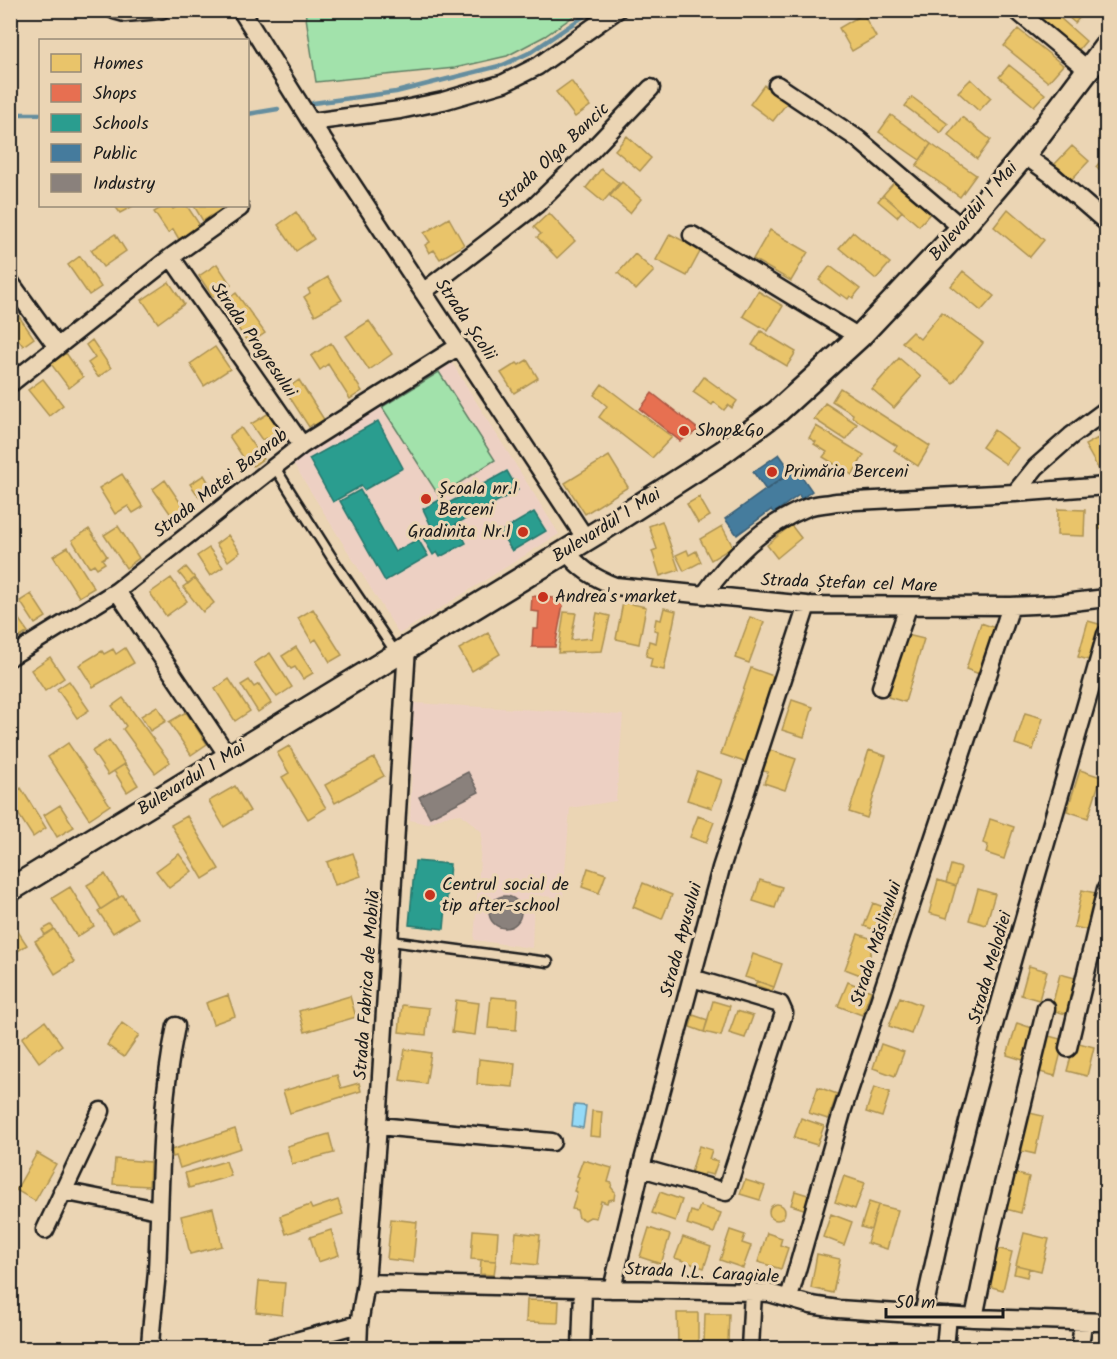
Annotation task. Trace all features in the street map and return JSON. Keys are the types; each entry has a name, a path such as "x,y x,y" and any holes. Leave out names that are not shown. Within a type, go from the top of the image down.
{"main road":[{"name":"Bulevardul 1 Mai","path":"10,890 586,539 698,469 753,431 801,392 860,337 962,228 1024,155 1107,46"}],"street":[{"path":"114,10 125,13 161,10"},
{"name":"Strada Școlii","path":"241,10 310,122 586,539"},
{"path":"310,122 400,110 443,101 504,83 538,66 617,10"},
{"path":"1016,10 1088,70"},
{"path":"777,86 858,140 962,228"},
{"name":"Strada Olga Bancic","path":"423,292 536,205 651,88"},
{"path":"1024,155 1052,175 1107,222"},
{"path":"10,384 171,257 240,208"},
{"path":"692,235 860,337"},
{"name":"Strada Progresului","path":"171,257 302,445"},
{"path":"10,282 57,347"},
{"name":"Strada Matei Basarab","path":"10,657 117,591 302,445 459,346"},
{"path":"1015,493 1036,467 1071,436 1107,410"},
{"path":"704,595 725,566 741,551 764,532 810,506 836,502 1107,486"},
{"name":"Strada Ștefan cel Mare","path":"566,551 578,566 589,574 615,586 807,605 1011,606 1107,598"},
{"path":"117,591 228,756"},
{"name":"Strada Apusului","path":"612,1289 641,1168 721,868 807,605"},
{"name":"Strada Măslinului","path":"789,1298 842,1112 1011,606"},
{"path":"881,687 908,607"},
{"name":"Strada Melodiei","path":"923,1315 938,1243 975,1099 1107,634"},
{"name":"Strada Fabrica de Mobilă","path":"358,1348 359,1324 366,1283 391,941 402,650"},
{"path":"1068,1048 1107,889"},
{"path":"641,1168 726,1192 784,1013 780,1004 692,978"},
{"path":"974,1318 1002,1188 1046,1008"},
{"path":"150,1348 157,1271 163,1114 168,1066 176,1026"},
{"path":"45,1230 101,1111"},
{"path":"378,1126 552,1142"},
{"path":"62,1191 158,1210"},
{"name":"Strada I.L. Caragiale","path":"366,1283 753,1292 838,1309 974,1318 1107,1322"},
{"path":"581,1348 583,1289"},
{"path":"750,1348 753,1292"},
{"path":"945,1348 948,1316"},
{"path":"1080,1348 1083,1322"},
{"path":"270,1348 359,1324"}],"lane":[{"path":"274,466 334,561 402,650"},
{"path":"391,941 548,962"}],"shaded area":[{"name":"Școala nr.1 Berceni","path":"452,363 559,534 399,634 293,463"},
{"path":"414,703 623,715 616,801 570,808 563,898 534,895 532,948 474,940 482,832 461,814 445,816 427,824 410,820"}],"green space":[{"path":"305,10 581,11 545,36 507,56 455,68 316,82"},
{"path":"439,372 495,460 439,496 382,407"}],"water":[{"path":"574,1105 586,1106 583,1128 572,1126"}],"building: Homes":[{"path":"1048,10 1051,10 1086,41 1075,54 1037,23"},
{"path":"1060,10 1086,10 1075,23"},
{"path":"863,14 876,37 852,51 839,28"},
{"path":"1018,29 1063,65 1048,82 1004,46"},
{"path":"1009,65 1045,94 1034,106 999,77"},
{"path":"971,79 991,98 979,111 958,92"},
{"path":"571,81 590,106 575,117 556,92"},
{"path":"764,85 787,103 773,121 750,104"},
{"path":"912,97 948,124 941,133 905,106"},
{"path":"891,115 931,144 920,160 879,132"},
{"path":"962,117 991,140 977,159 948,135"},
{"path":"1106,127 1106,145 1098,138"},
{"path":"627,136 651,158 640,171 615,150"},
{"path":"931,144 976,175 960,197 916,166"},
{"path":"1072,146 1089,161 1071,180 1054,165"},
{"path":"1106,154 1106,177 1096,167"},
{"path":"601,169 619,183 603,202 586,188"},
{"path":"897,179 933,210 919,226 883,195"},
{"path":"622,182 641,199 630,213 610,196"},
{"path":"883,195 902,211 897,217 878,201"},
{"path":"116,207 131,207 120,213"},
{"path":"162,207 173,209 188,207 201,227 180,241 173,229 168,233 154,212"},
{"path":"195,207 224,208 203,221"},
{"path":"1008,209 1044,240 1030,257 994,227"},
{"path":"296,212 314,239 296,251 278,225"},
{"path":"549,213 575,241 557,258 537,237 541,234 534,227"},
{"path":"449,218 464,245 440,259 434,250 429,253 425,245 430,242 424,233"},
{"path":"770,230 808,252 791,281 753,259"},
{"path":"853,232 890,263 876,279 839,248"},
{"path":"115,234 126,251 103,267 91,250"},
{"path":"670,234 701,250 687,276 656,260"},
{"path":"635,254 654,271 636,290 618,273"},
{"path":"80,256 101,287 89,295 68,265"},
{"path":"217,264 231,285 213,297 199,276"},
{"path":"830,266 860,289 853,298 850,296 848,299 841,294 840,296 819,280"},
{"path":"963,271 994,296 981,311 951,286"},
{"path":"328,277 342,300 315,315 304,297 310,293 308,289"},
{"path":"169,282 184,304 158,323 142,300"},
{"path":"758,291 783,306 768,331 743,316"},
{"path":"236,293 265,333 249,344 221,304"},
{"path":"1106,301 1106,313 1100,308"},
{"path":"942,312 983,343 953,383 902,342 912,332 920,339"},
{"path":"1106,313 1106,325 1101,320"},
{"path":"18,315 34,338 23,346 10,328 10,321"},
{"path":"369,321 392,354 369,370 346,336"},
{"path":"761,331 796,352 787,366 752,345"},
{"path":"92,340 111,368 98,377 88,363 95,358 86,345"},
{"path":"331,343 362,391 350,399 328,364 320,370 311,356"},
{"path":"215,347 230,369 204,386 190,364"},
{"path":"66,353 83,377 69,388 51,364"},
{"path":"899,358 921,377 894,408 872,389"},
{"path":"527,360 538,378 514,393 501,373"},
{"path":"704,377 737,401 732,408 728,405 724,410 714,402 712,405 693,392"},
{"path":"43,379 63,405 49,416 28,390"},
{"path":"299,380 325,421 316,427 313,424 309,427 285,390"},
{"path":"602,384 672,437 652,458 599,417 607,406 594,395"},
{"path":"840,388 930,446 918,466 894,450 897,446 832,401"},
{"path":"825,403 857,424 846,440 814,419"},
{"path":"269,413 285,436 271,446 266,438 262,440 251,424"},
{"path":"816,426 864,455 852,475 823,457 827,452 809,438"},
{"path":"241,428 263,459 253,466 248,458 245,460 229,436"},
{"path":"994,430 1018,448 1006,464 982,447"},
{"path":"1098,438 1106,453 1106,466 1099,470 1085,445"},
{"path":"609,456 628,487 585,514 565,483"},
{"path":"122,474 143,507 133,513 128,506 115,514 99,488"},
{"path":"204,475 212,488 199,497 190,484"},
{"path":"165,480 184,508 172,516 153,489"},
{"path":"699,497 710,516 698,523 687,504"},
{"path":"1100,506 1106,506 1106,529 1099,529"},
{"path":"1058,509 1085,510 1084,536 1057,535"},
{"path":"662,521 679,570 660,576 652,551 657,549 649,526"},
{"path":"791,525 801,538 777,558 767,545"},
{"path":"118,526 139,558 126,568 104,535"},
{"path":"722,526 733,547 711,560 700,539"},
{"path":"89,529 107,556 102,559 105,563 97,568 94,564 89,567 72,540"},
{"path":"228,535 240,552 228,561 216,544"},
{"path":"68,547 94,588 79,597 53,556"},
{"path":"209,548 223,567 210,576 197,556"},
{"path":"687,550 689,555 696,551 701,562 684,571 676,555"},
{"path":"186,567 195,578 188,584 179,573"},
{"path":"171,578 187,601 166,616 150,593"},
{"path":"195,578 214,603 203,612 183,587"},
{"path":"31,594 46,617 35,624 20,601"},
{"path":"623,602 646,607 639,644 616,639"},
{"path":"10,607 28,632 14,641 10,634"},
{"path":"664,608 676,611 664,670 650,667 652,658 646,656 649,641 656,643 658,631 654,630 656,619 661,620"},
{"path":"313,609 342,655 330,662 316,639 312,642 298,618"},
{"path":"564,612 576,613 571,640 592,638 597,613 610,616 602,651 558,653"},
{"path":"750,617 764,622 749,663 735,658"},
{"path":"1088,621 1106,626 1096,662 1078,657"},
{"path":"981,623 998,629 982,675 966,669"},
{"path":"488,633 500,654 472,671 459,649"},
{"path":"907,635 924,639 905,702 888,697"},
{"path":"296,647 313,673 303,679 295,667 291,669 282,656"},
{"path":"125,648 134,663 93,687 79,665 102,651 104,654 113,649 116,654"},
{"path":"270,653 292,687 277,697 254,663"},
{"path":"50,657 64,678 45,691 31,670"},
{"path":"1106,664 1106,685 1101,684"},
{"path":"751,668 776,677 747,763 721,754"},
{"path":"229,679 250,711 235,721 215,689"},
{"path":"249,680 254,687 259,684 271,703 258,712 241,685"},
{"path":"69,681 89,710 77,718 57,689"},
{"path":"123,698 170,762 155,773 123,729 126,726 112,706"},
{"path":"792,700 813,707 804,737 782,730"},
{"path":"157,706 166,721 150,731 141,716"},
{"path":"186,712 207,744 191,755 169,722"},
{"path":"1025,713 1043,718 1033,750 1015,744"},
{"path":"109,740 125,764 108,775 92,751"},
{"path":"68,743 110,805 89,819 48,757"},
{"path":"289,746 326,808 308,819 282,777 289,773 277,753"},
{"path":"770,750 796,759 785,790 764,783 768,772 763,771"},
{"path":"869,750 886,756 867,818 849,812"},
{"path":"374,758 384,776 335,803 325,785"},
{"path":"125,764 138,785 127,792 114,771"},
{"path":"1080,770 1101,777 1088,818 1067,811"},
{"path":"697,771 722,780 712,808 687,800"},
{"path":"235,786 250,811 224,827 209,801"},
{"path":"21,788 46,828 33,837 10,801 10,795"},
{"path":"60,805 74,827 57,837 44,815"},
{"path":"187,816 219,869 203,879 171,825"},
{"path":"698,816 714,822 706,843 690,837"},
{"path":"990,819 1014,827 1004,859 986,853 988,845 983,843"},
{"path":"353,853 361,876 335,885 327,862"},
{"path":"179,854 192,871 169,888 156,871"},
{"path":"951,865 961,868 956,886 946,883"},
{"path":"588,868 606,874 599,893 582,887"},
{"path":"105,874 119,897 101,909 87,885"},
{"path":"760,880 782,887 775,908 753,901"},
{"path":"938,880 956,886 947,918 929,913"},
{"path":"643,883 672,895 662,919 633,907"},
{"path":"70,887 94,926 77,937 52,898"},
{"path":"978,889 995,894 986,925 969,920"},
{"path":"1082,890 1100,894 1092,931 1074,927"},
{"path":"123,895 137,918 113,933 98,911"},
{"path":"873,903 894,911 886,934 864,926"},
{"path":"13,924 27,945 10,956 10,925"},
{"path":"51,925 54,929 45,935 42,930"},
{"path":"54,929 74,962 55,974 35,941"},
{"path":"858,934 875,940 863,976 845,969"},
{"path":"753,954 782,964 774,987 745,977"},
{"path":"1029,966 1047,971 1039,1000 1021,995"},
{"path":"1060,974 1079,979 1070,1015 1051,1010"},
{"path":"757,981 774,987 772,991 755,985"},
{"path":"848,982 871,991 862,1015 838,1006"},
{"path":"228,995 235,1016 213,1024 206,1003"},
{"path":"350,996 356,1017 305,1032 299,1011"},
{"path":"491,997 518,999 516,1030 488,1028"},
{"path":"900,997 921,1005 911,1034 889,1026"},
{"path":"456,1000 479,1003 475,1035 452,1032"},
{"path":"713,1001 730,1006 721,1036 704,1032"},
{"path":"402,1005 429,1008 426,1035 399,1032"},
{"path":"737,1011 753,1016 745,1038 729,1033"},
{"path":"693,1015 708,1020 704,1032 690,1027"},
{"path":"45,1021 62,1045 39,1062 22,1038"},
{"path":"122,1023 139,1035 124,1057 107,1045"},
{"path":"1017,1023 1032,1028 1023,1060 1007,1055"},
{"path":"1045,1035 1064,1040 1055,1076 1036,1071"},
{"path":"1075,1042 1094,1047 1087,1076 1067,1071"},
{"path":"881,1044 904,1052 895,1076 873,1068"},
{"path":"405,1049 431,1053 426,1084 400,1080"},
{"path":"479,1059 515,1063 513,1087 477,1084"},
{"path":"337,1075 341,1088 359,1083 361,1091 290,1113 283,1091"},
{"path":"818,1087 837,1094 828,1119 809,1113"},
{"path":"874,1087 890,1092 882,1117 866,1112"},
{"path":"592,1111 602,1112 600,1137 590,1136"},
{"path":"1025,1112 1043,1116 1035,1154 1017,1150"},
{"path":"801,1118 824,1126 817,1145 794,1138"},
{"path":"235,1129 241,1148 180,1168 176,1156 173,1157 171,1150"},
{"path":"329,1134 334,1153 292,1164 287,1146"},
{"path":"699,1146 712,1150 709,1159 718,1161 713,1175 705,1173 703,1177 691,1173"},
{"path":"37,1153 56,1164 35,1201 16,1190"},
{"path":"115,1159 150,1162 149,1186 113,1184"},
{"path":"583,1160 612,1168 608,1182 612,1183 611,1187 615,1192 614,1199 608,1200 607,1203 601,1201 596,1218 590,1217 585,1220 579,1218 577,1210 572,1209 577,1192 574,1191 579,1177 577,1176"},
{"path":"226,1161 231,1176 189,1188 185,1173"},
{"path":"1010,1172 1029,1177 1021,1213 1002,1208"},
{"path":"844,1176 865,1183 855,1209 835,1202"},
{"path":"745,1180 765,1186 760,1200 740,1194"},
{"path":"795,1191 811,1196 807,1210 791,1205"},
{"path":"660,1192 682,1200 675,1221 652,1213"},
{"path":"338,1200 343,1214 286,1234 280,1216 310,1205 312,1209"},
{"path":"869,1202 878,1205 871,1230 861,1227"},
{"path":"774,1204 780,1204 785,1212 783,1218 774,1220 769,1215 769,1209"},
{"path":"878,1205 898,1210 887,1249 867,1243"},
{"path":"700,1206 721,1213 714,1233 687,1224 691,1211 697,1213"},
{"path":"213,1208 222,1246 190,1254 181,1216"},
{"path":"831,1214 852,1222 844,1245 823,1237"},
{"path":"10,1219 17,1223 10,1238"},
{"path":"391,1219 417,1222 413,1262 387,1259"},
{"path":"649,1228 670,1235 661,1264 640,1257"},
{"path":"331,1230 339,1255 318,1262 310,1237"},
{"path":"473,1230 498,1232 496,1261 471,1259"},
{"path":"730,1230 745,1235 742,1243 751,1246 743,1268 720,1260"},
{"path":"516,1232 540,1235 537,1265 513,1262"},
{"path":"767,1233 782,1238 780,1245 788,1248 781,1269 758,1262"},
{"path":"1024,1233 1049,1239 1041,1271 1016,1265"},
{"path":"683,1237 711,1247 704,1268 675,1258"},
{"path":"992,1247 1012,1252 1003,1290 984,1285"},
{"path":"817,1254 840,1259 833,1293 811,1288"},
{"path":"481,1260 496,1261 494,1275 480,1274"},
{"path":"1016,1265 1029,1268 1027,1277 1014,1274"},
{"path":"259,1281 285,1283 282,1315 256,1312"},
{"path":"527,1300 559,1301 558,1323 526,1322"},
{"path":"677,1313 698,1313 698,1343 678,1343"},
{"path":"705,1314 729,1314 728,1343 704,1343"},
{"path":"881,1342 925,1344 925,1348 881,1348"}],"building: Shops":[{"path":"652,393 699,430 680,441 640,409"},
{"path":"532,596 564,599 555,647 532,647 533,629 538,629 539,612 531,611"}],"building: Schools":[{"path":"378,421 403,468 364,490 361,486 333,502 309,459"},
{"path":"507,471 518,490 456,524 466,543 440,557 437,552 433,555 421,534 432,528 423,509 443,498 447,504"},
{"path":"360,490 395,552 418,539 428,556 385,581 340,501"},
{"name":"Gradinita Nr.1","path":"534,512 546,531 512,551 500,532"},
{"name":"Centrul social de tip after-school","path":"415,861 450,864 444,929 409,925"}],"building: Public":[{"name":"Primăria Berceni","path":"779,454 792,472 766,490 753,472"},
{"path":"796,468 812,491 801,499 799,495 774,513 771,510 737,535 725,519"}],"building: Industry":[{"path":"468,772 479,792 430,817 419,797"},
{"path":"505,896 516,901 521,912 516,923 505,928 494,923 489,912 494,901"}],"waterway":[{"path":"313,103 396,92 503,65 531,52 593,10"},
{"path":"249,114 278,109"},
{"path":"10,114 39,114"}],"place":[{"name":"Shop&Go","path":"684,431"},
{"name":"Primăria Berceni","path":"772,472"},
{"name":"Școala nr.1 Berceni","path":"426,499"},
{"name":"Gradinita Nr.1","path":"523,532"},
{"name":"Andrea's market","path":"543,597"},
{"name":"Centrul social de tip after-school","path":"430,895"}]}
